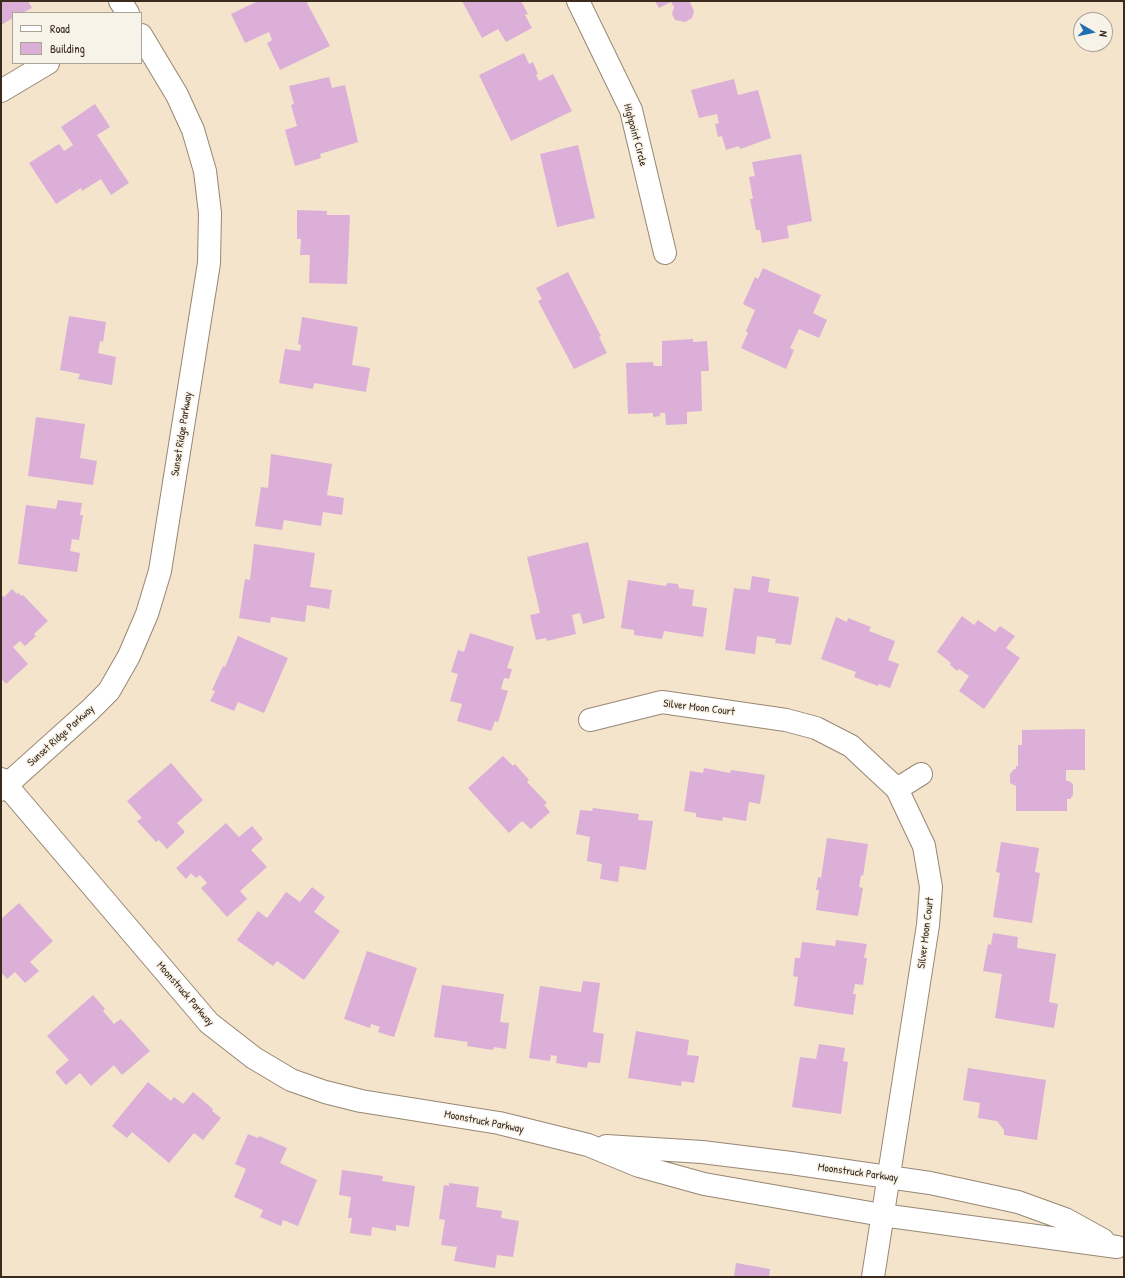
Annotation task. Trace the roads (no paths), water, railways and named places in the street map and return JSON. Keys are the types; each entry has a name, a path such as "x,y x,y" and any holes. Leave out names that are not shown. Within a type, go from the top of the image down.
{"street":[{"path":"120,1 127,12"},
{"name":"Highpoint Circle","path":"578,1 631,110 665,253"},
{"name":"Sunset Ridge Parkway","path":"3,785 90,710 109,691 129,656 147,614 160,571 209,262 210,213 205,171 193,130 177,95 142,37"},
{"path":"1,91 46,64"},
{"name":"Silver Moon Court","path":"590,720 662,702 786,720 816,728 851,746 897,789 924,846 931,887 928,925 873,1277"},
{"path":"897,789 921,774"},
{"name":"Moonstruck Parkway","path":"3,785 209,1023 254,1058 291,1080 325,1092 361,1101 499,1123 588,1145 639,1166 704,1184 885,1196 930,1183 1018,1202 1065,1219 1120,1248"},
{"name":"Moonstruck Parkway","path":"588,1145 702,1152 885,1196 1120,1248"}]}
